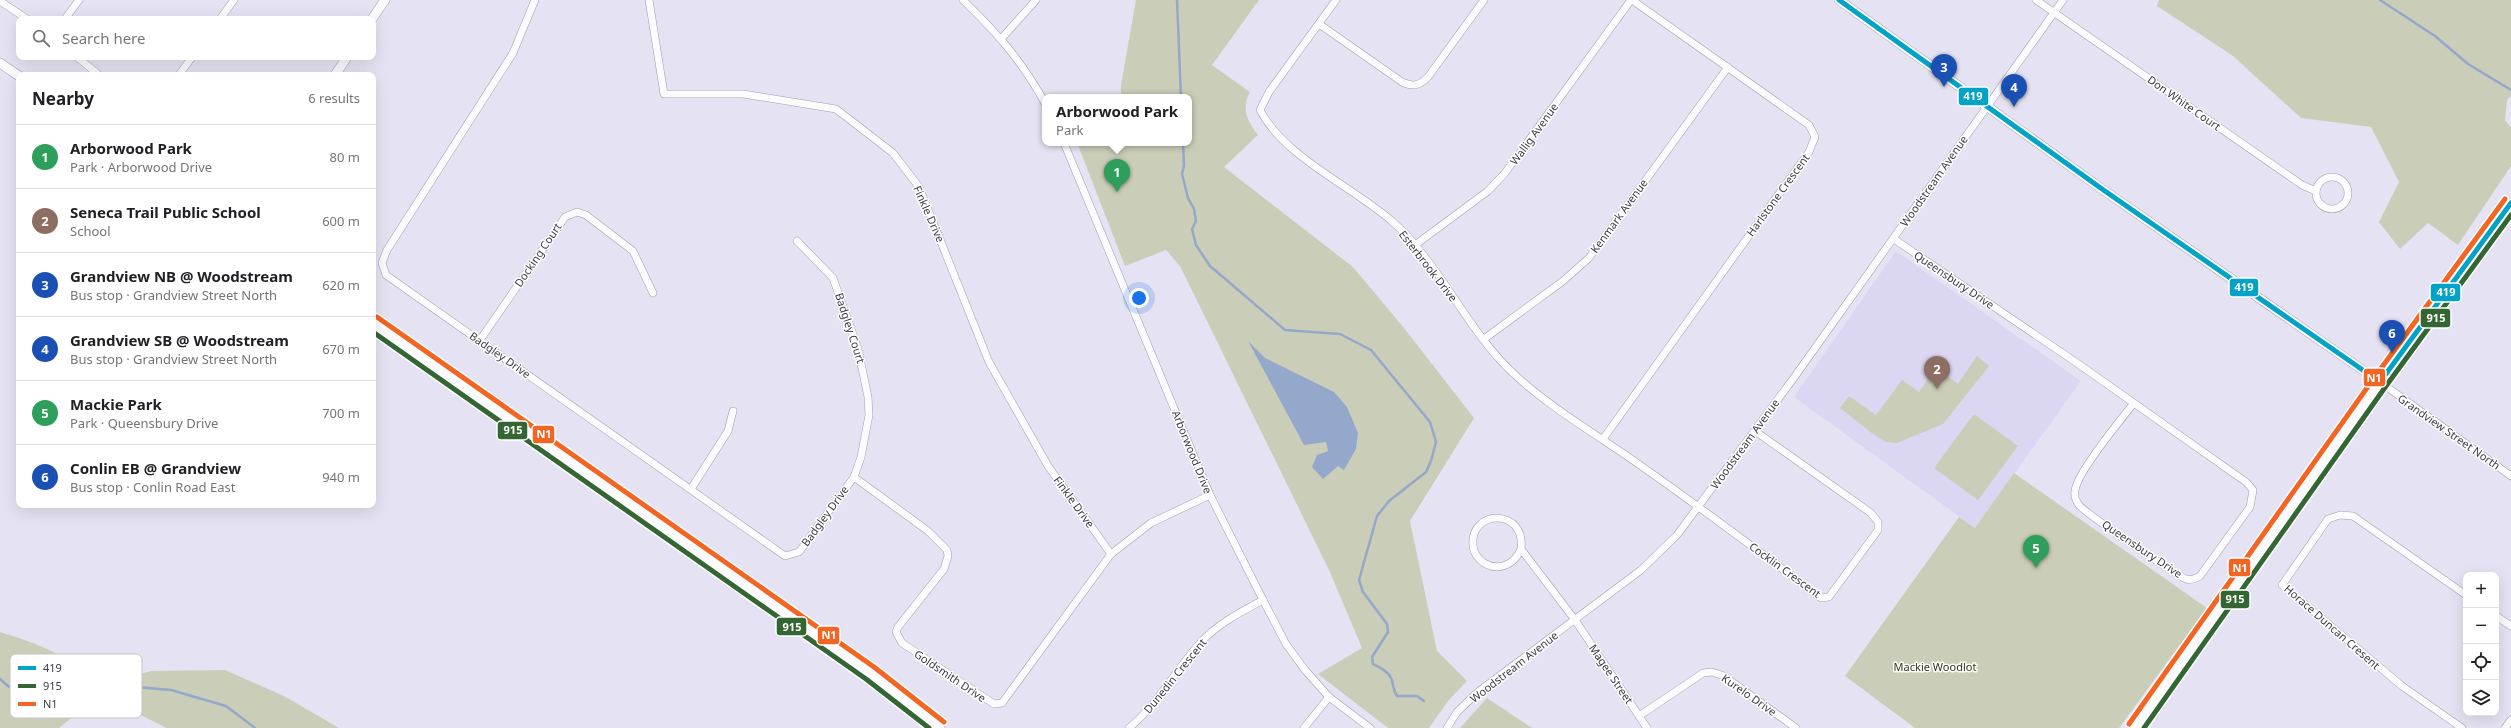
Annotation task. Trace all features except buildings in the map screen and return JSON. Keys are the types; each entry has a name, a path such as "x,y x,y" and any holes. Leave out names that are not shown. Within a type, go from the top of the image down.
{"street":[{"path":"67,16 79,0"},
{"path":"222,16 234,0"},
{"path":"374,16 385,0"},
{"name":"Badgley Drive","path":"535,0 513,53 387,250 382,263 386,275 785,556 792,556 799,552 854,477"},
{"name":"Finkle Drive","path":"649,0 664,94 742,94 836,108 893,153 919,187 993,369 1048,466 1111,554"},
{"path":"963,0 1002,38 1032,78 1042,97"},
{"path":"1002,38 1036,0"},
{"name":"Esterbrook Drive","path":"1336,0 1269,92 1260,110 1265,120 1286,142 1393,222 1414,245 1484,339 1523,382 1700,506"},
{"path":"1319,24 1402,82 1410,86 1417,85 1428,78 1484,0"},
{"name":"Harlstone Crescent","path":"1603,438 1814,144 1816,137 1809,125 1632,0"},
{"name":"Wallig Avenue","path":"1414,245 1444,225 1501,178 1632,0"},
{"name":"Grandview Street North","path":"1839,0 2511,476"},
{"name":"Don White Court","path":"2036,0 2302,185 2316,191"},
{"name":"Woodstream Avenue","path":"1447,728 1458,712 1478,692 1641,570 1677,535 1755,431 1894,239 2063,0"},
{"path":"0,1 22,16"},
{"path":"81,60 95,72"},
{"path":"181,72 190,60"},
{"path":"337,72 345,60"},
{"path":"0,63 16,74"},
{"name":"Kenmark Avenue","path":"1484,339 1563,281 1589,258 1728,67"},
{"name":"Arborwood Drive","path":"1065,146 1210,495 1286,644 1329,697 1370,728"},
{"path":"2330,177 2344,183 2348,193 2345,203 2331,210 2321,206 2316,197 2316,191 2320,182 2330,177"},
{"path":"2135,728 2380,382 2511,203"},
{"name":"Docking Court","path":"480,340 565,217 577,212 586,215 633,251 653,293"},
{"name":"Queensbury Drive","path":"1894,239 2134,403 2246,482 2253,490 2250,507 2200,576 2193,580 2187,580 2118,533 2079,505 2075,498 2078,480 2134,403"},
{"name":"Badgley Court","path":"797,241 833,278 858,349 868,396 868,415 861,457 854,477"},
{"path":"376,325 870,673 940,728"},
{"path":"691,489 728,431 733,411"},
{"name":"Cocklin Crescent","path":"1700,506 1821,598 1828,597 1878,530 1878,522 1871,513 1755,431"},
{"name":"Goldsmith Drive","path":"854,477 928,531 947,550 948,556 944,569 898,627 896,632 902,643 994,704 1002,703 1111,554 1151,523 1210,495"},
{"name":"Horace Duncan Cresent","path":"2462,728 2402,686 2282,585 2328,519 2340,515 2353,516 2463,593"},
{"path":"1502,518 1510,521 1520,533 1521,549 1513,561 1504,566 1492,567 1481,561 1476,555 1473,539 1480,525 1490,519 1502,518"},
{"name":"Magee Street","path":"1521,549 1574,620 1647,728"},
{"name":"Dunedin Crescent","path":"1129,728 1147,713 1202,641 1222,624 1263,600"},
{"path":"2499,618 2511,626"},
{"name":"Kurelo Drive","path":"1639,716 1703,674 1712,672 1724,676 1796,728"},
{"path":"1304,728 1329,697"},
{"path":"2505,728 2511,720"}],"shaded area":[{"path":"1896,251 2081,381 1975,528 1794,397"}],"green space":[{"path":"1136,0 1259,0 1212,65 1250,92 1247,98 1246,114 1258,135 1224,167 1353,267 1404,328 1474,418 1410,521 1437,651 1467,681 1448,701 1429,728 1388,728 1318,674 1362,648 1329,570 1180,266 1166,250 1125,266 1078,146 1192,146 1192,94 1121,94 1121,85"},
{"path":"2159,0 2511,0 2511,96 2507,100 2505,120 2511,128 2511,166 2458,245 2428,223 2400,249 2379,222 2399,182 2371,127 2301,118 2233,56 2157,6"},
{"path":"1977,356 1989,366 1943,424 1897,443 1886,442 1873,434 1840,408 1849,396 1876,415 1902,380 1919,392 1936,367 1958,384"},
{"path":"1974,414 2018,446 1978,500 1934,468"},
{"name":"Mackie Woodlot","path":"2014,473 2207,608 2119,728 1915,728 1845,676 1959,517 1975,528"},
{"path":"0,632 35,644 57,654 10,654 10,718 71,718 59,728 0,728"},
{"path":"225,670 284,696 339,728 166,728 142,716 142,674 151,671"},
{"path":"1487,698 1532,728 1460,728"}],"water":[{"path":"1248,341 1265,358 1334,392 1347,407 1358,433 1356,449 1344,470 1338,466 1323,479 1312,467 1317,455 1328,451 1326,442 1304,445"}],"waterway":[{"path":"1177,0 1181,94"},
{"path":"2380,0 2435,36 2468,64 2511,90"},
{"path":"1183,146 1184,166 1182,174 1188,198 1194,209 1196,221 1192,229 1196,245 1210,266 1285,330 1340,334 1371,350 1430,422 1436,442 1431,461 1426,472 1389,501 1377,516 1359,580 1363,592 1387,624 1388,632 1372,657 1373,664 1388,673 1397,696 1417,696 1424,701"},
{"path":"0,679 10,687"},
{"path":"142,688 171,690 226,706 255,728"}],"transit line":[{"name":"419","path":"1839,0 2102,189 2380,382"},
{"name":"N1","path":"2129,724 2374,378 2505,199"},
{"name":"419","path":"2380,382 2511,203"},
{"name":"915","path":"2144,728 2386,386 2511,215"},
{"name":"N1","path":"377,317 874,667 944,722"},
{"name":"915","path":"376,334 866,679 929,728"}],"place":[{"name":"Grandview NB @ Woodstream","path":"1944,87"},
{"name":"Grandview SB @ Woodstream","path":"2014,107"},
{"name":"Arborwood Park","path":"1117,192"},
{"name":"Conlin EB @ Grandview","path":"2392,353"},
{"name":"Seneca Trail Public School","path":"1937,389"},
{"name":"Mackie Park","path":"2036,568"}]}
